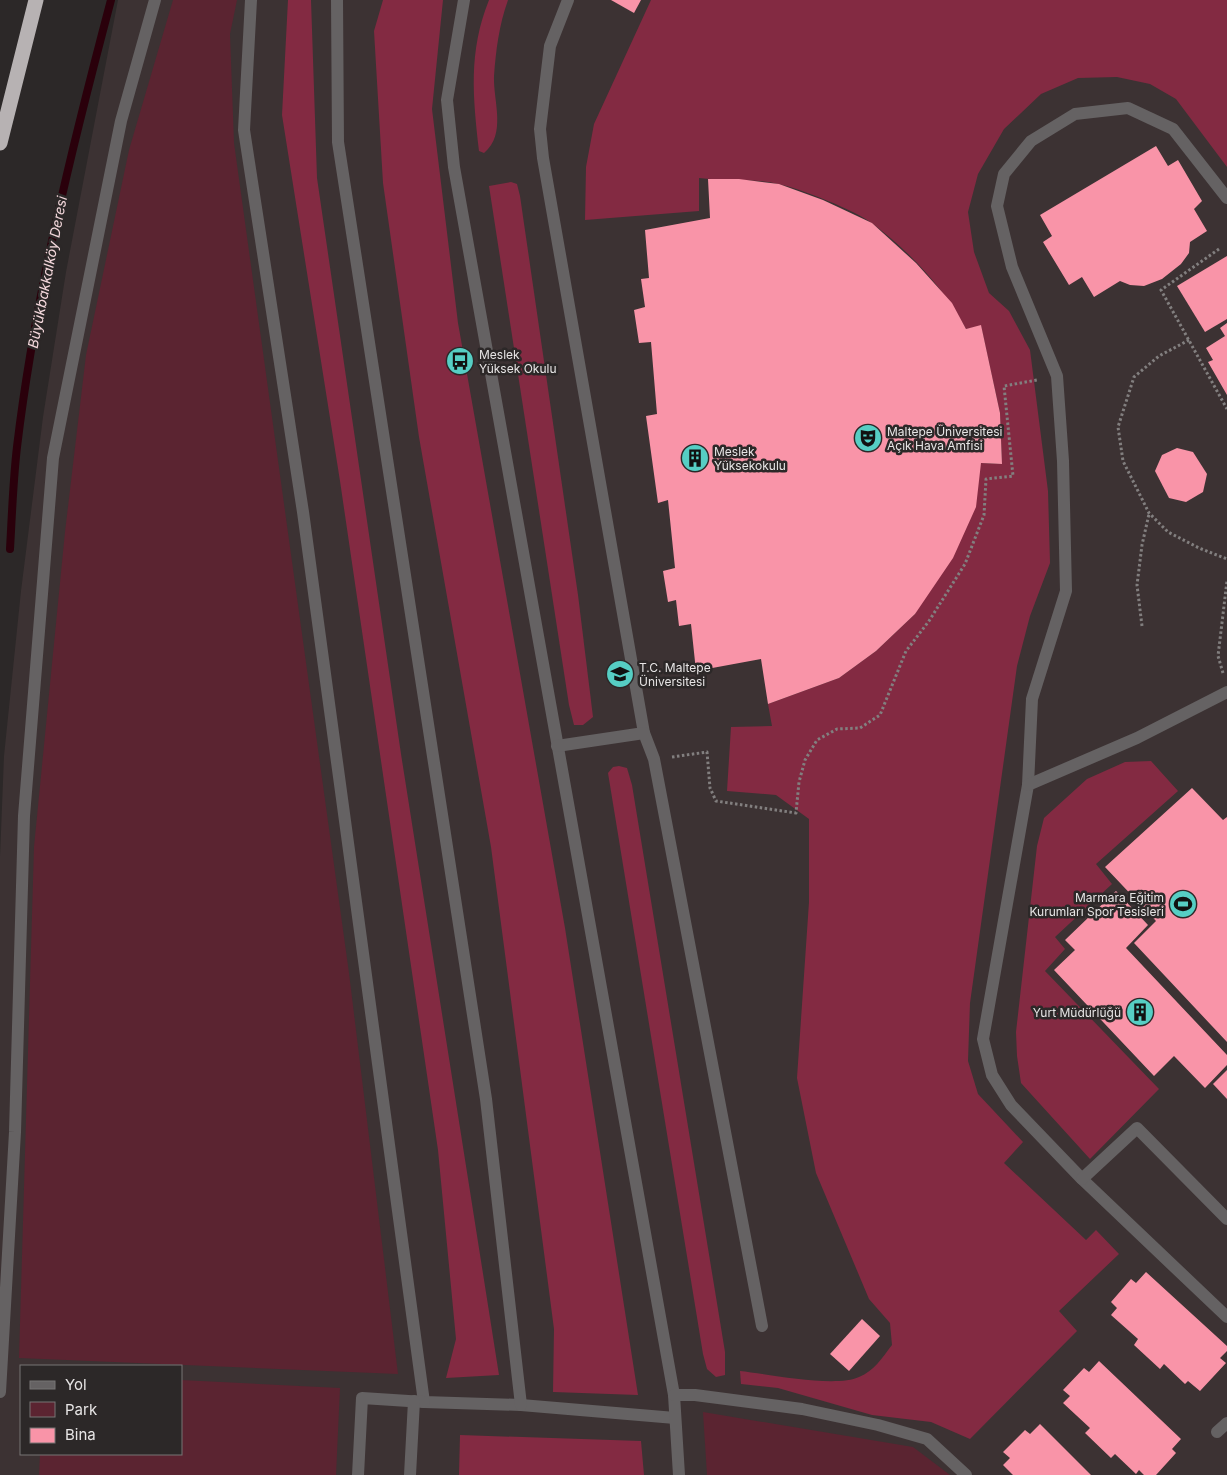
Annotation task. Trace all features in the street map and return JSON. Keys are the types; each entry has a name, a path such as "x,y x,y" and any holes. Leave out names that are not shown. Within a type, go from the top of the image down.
{"highway":[{"path":"0,143 36,0"}],"street":[{"path":"0,1392 15,1132 24,816 53,458 121,121 155,0"},
{"path":"251,0 244,130 303,512 419,1402 410,1475"},
{"path":"337,0 338,142 486,1099 522,1405"},
{"path":"464,0 447,100 454,166 674,1395 679,1475"},
{"path":"568,0 550,46 540,129 542,149 644,733 654,759 762,1326"},
{"path":"1227,198 1173,129 1128,108 1075,114 1031,142 1004,174 997,206 1012,267 1057,376 1063,461 1066,590 1032,699 1028,785 983,1039 992,1075 1010,1104 1082,1179 1227,1317"},
{"path":"1028,785 1137,738 1226,686"},
{"path":"557,746 644,733"},
{"path":"1082,1179 1137,1128 1227,1218"},
{"path":"674,1395 695,1395 802,1409 878,1425 927,1439 966,1475"},
{"path":"358,1475 362,1398 419,1402 522,1405 675,1418"}],"path":[{"path":"1219,250 1161,290 1227,409"},
{"path":"1189,340 1160,356 1134,377 1118,427 1123,460 1149,513 1168,532 1198,548 1227,559"},
{"path":"654,759 707,752 710,788 716,802 796,813 799,782 805,760 817,740 837,729 860,728 880,715 906,651 929,621 965,564 984,515 986,478 1013,476 1004,386 1057,376"},
{"path":"1142,626 1137,585 1142,545 1149,513"},
{"path":"1226,686 1218,656 1227,581"}],"shaded area":[{"name":"T.C. Maltepe Üniversitesi","path":"118,0 1227,0 1227,1475 0,1475 0,857 4,756 21,591 43,417 66,272"},
{"path":"288,0 311,0 317,178 401,754 499,1375 446,1378 456,1339 438,1150 340,481 282,115"},
{"path":"383,0 443,0 432,109 458,323 565,928 638,1395 553,1392 554,1329 491,847 419,437 383,183 374,31"},
{"path":"489,0 508,0 500,28 494,76 497,127 491,145 484,153 479,151 474,75 478,38"},
{"path":"651,0 1227,0 1227,167 1176,99 1150,84 1117,77 1078,78 1041,94 1004,129 978,174 968,212 974,252 989,293 1009,311 1030,350 1048,491 1050,563 1030,616 1017,666 970,1003 968,1061 978,1094 1023,1142 1004,1163 1086,1240 1096,1230 1119,1254 1059,1311 1077,1331 970,1439 931,1422 872,1415 778,1388 741,1384 740,1371 818,1381 848,1380 859,1377 869,1371 892,1345 890,1323 869,1299 816,1173 797,1078 809,902 809,819 776,795 727,791 731,727 772,726 768,704 839,678 876,651 915,614 981,463 1002,464 1000,413 981,326 966,329 937,285 900,246 873,224 841,207 787,186 758,181 699,178 699,211 585,220 586,167 594,124"},
{"path":"511,182 517,184 520,196 578,595 593,717 583,725 574,725 569,705 489,186"},
{"path":"1151,761 1178,791 1096,864 1112,884 1055,937 1065,949 1045,971 1159,1089 1090,1159 1021,1083 1016,1032 1037,846 1044,818 1087,779 1125,762"},
{"path":"613,767 627,768 632,785 725,1352 725,1375 716,1377 707,1369 703,1354 608,773"},
{"path":"460,1435 641,1441 644,1475 459,1475"}],"green space":[{"path":"173,0 237,0 230,34 234,143 349,973 398,1374 19,1358 34,847 65,532 86,355 129,150"},
{"path":"182,1380 340,1388 336,1475 39,1475 40,1455 182,1455"},
{"path":"703,1412 913,1447 950,1475 707,1475"}],"building":[{"path":"611,0 641,0 634,13"},
{"path":"1156,146 1168,166 1178,160 1202,201 1194,209 1207,231 1190,242 1189,253 1181,264 1162,279 1144,286 1130,285 1120,281 1094,297 1082,277 1069,285 1043,242 1052,236 1040,215"},
{"name":"Maltepe Üniversitesi Açık Hava Amfisi","path":"708,179 739,179 779,184 823,200 872,223 916,263 952,303 966,329 981,325 1000,413 1002,464 981,463 976,507 953,558 915,614 876,651 839,678 768,704 761,659 696,671 691,624 679,626 676,600 668,602 663,571 675,568 668,500 658,503 646,416 657,414 651,342 639,343 634,310 645,307 641,279 649,278 645,230 710,218"},
{"path":"1227,256 1227,319 1205,332 1177,286"},
{"path":"1227,323 1227,395 1208,362 1213,360 1206,348 1225,336 1220,328"},
{"path":"1177,448 1193,452 1207,474 1203,492 1186,502 1169,498 1155,471 1162,455"},
{"name":"Marmara Eğitim Kurumları Spor Tesisleri","path":"1192,788 1223,820 1227,817 1227,1042 1134,943 1156,921 1105,867"},
{"name":"Yurt Müdürlüğü","path":"1116,891 1148,925 1126,948 1227,1055 1227,1065 1205,1088 1174,1056 1154,1076 1054,970 1075,950 1065,940"},
{"path":"1227,1070 1227,1099 1213,1084"},
{"path":"1146,1272 1227,1346 1227,1351 1220,1358 1226,1363 1200,1391 1188,1381 1185,1384 1164,1364 1160,1369 1134,1345 1138,1339 1111,1315 1117,1308 1111,1302 1131,1279 1136,1283"},
{"path":"862,1319 880,1336 849,1371 830,1354"},
{"path":"1099,1361 1181,1439 1172,1449 1176,1453 1156,1475 1144,1475 1139,1470 1136,1474 1115,1454 1111,1458 1085,1433 1090,1428 1063,1403 1070,1396 1063,1390 1084,1368 1089,1372"},
{"path":"1040,1424 1091,1475 1013,1475 1003,1465 1010,1458 1003,1452 1025,1430 1030,1434"}],"waterway":[{"name":"Büyükbakkalköy Deresi","path":"10,549 17,447 44,278 82,111 111,0"}],"place":[{"name":"Meslek Yüksek Okulu","path":"460,361"},
{"name":"Maltepe Üniversitesi Açık Hava Amfisi","path":"868,438"},
{"name":"Meslek Yüksekokulu","path":"695,458"},
{"name":"T.C. Maltepe Üniversitesi","path":"620,674"},
{"name":"Marmara Eğitim Kurumları Spor Tesisleri","path":"1183,904"},
{"name":"Yurt Müdürlüğü","path":"1140,1012"}]}
